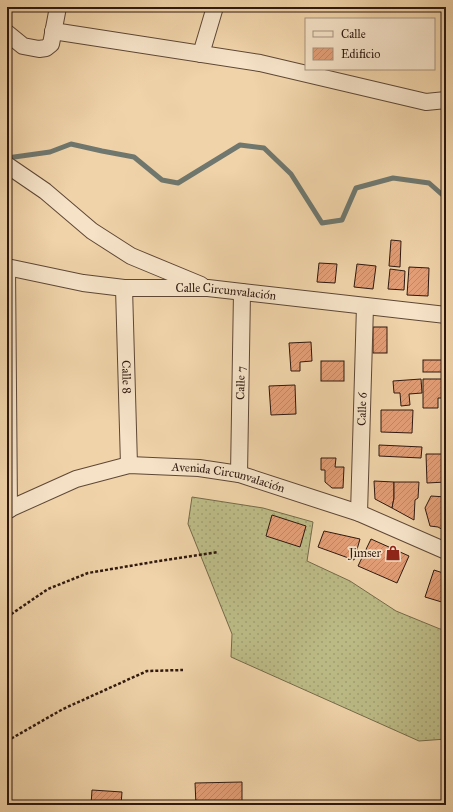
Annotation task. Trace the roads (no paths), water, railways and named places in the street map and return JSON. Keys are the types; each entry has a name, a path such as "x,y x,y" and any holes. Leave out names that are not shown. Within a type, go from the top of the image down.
{"street":[{"path":"7,34 23,46 39,49 46,48 51,44 58,7"},
{"path":"201,54 215,7"},
{"path":"53,31 260,64 426,102 446,100"},
{"path":"7,164 45,191 92,231 131,256 208,288"},
{"path":"7,267 8,510"},
{"name":"Calle Circunvalación","path":"7,267 83,283 124,288 208,288 446,315"},
{"name":"Calle 8","path":"124,288 128,465"},
{"name":"Calle 7","path":"239,474 242,292"},
{"name":"Calle 6","path":"359,513 365,306"},
{"name":"Avenida Circunvalación","path":"8,510 76,479 128,465 199,468 239,474 359,513 446,551"}],"waterway":[{"path":"7,158 50,152 71,144 134,157 162,180 178,183 240,145 264,148 291,174 322,223 342,220 356,188 393,178 429,183 446,198"}],"place":[{"name":"Jimser","path":"393,553"}]}
